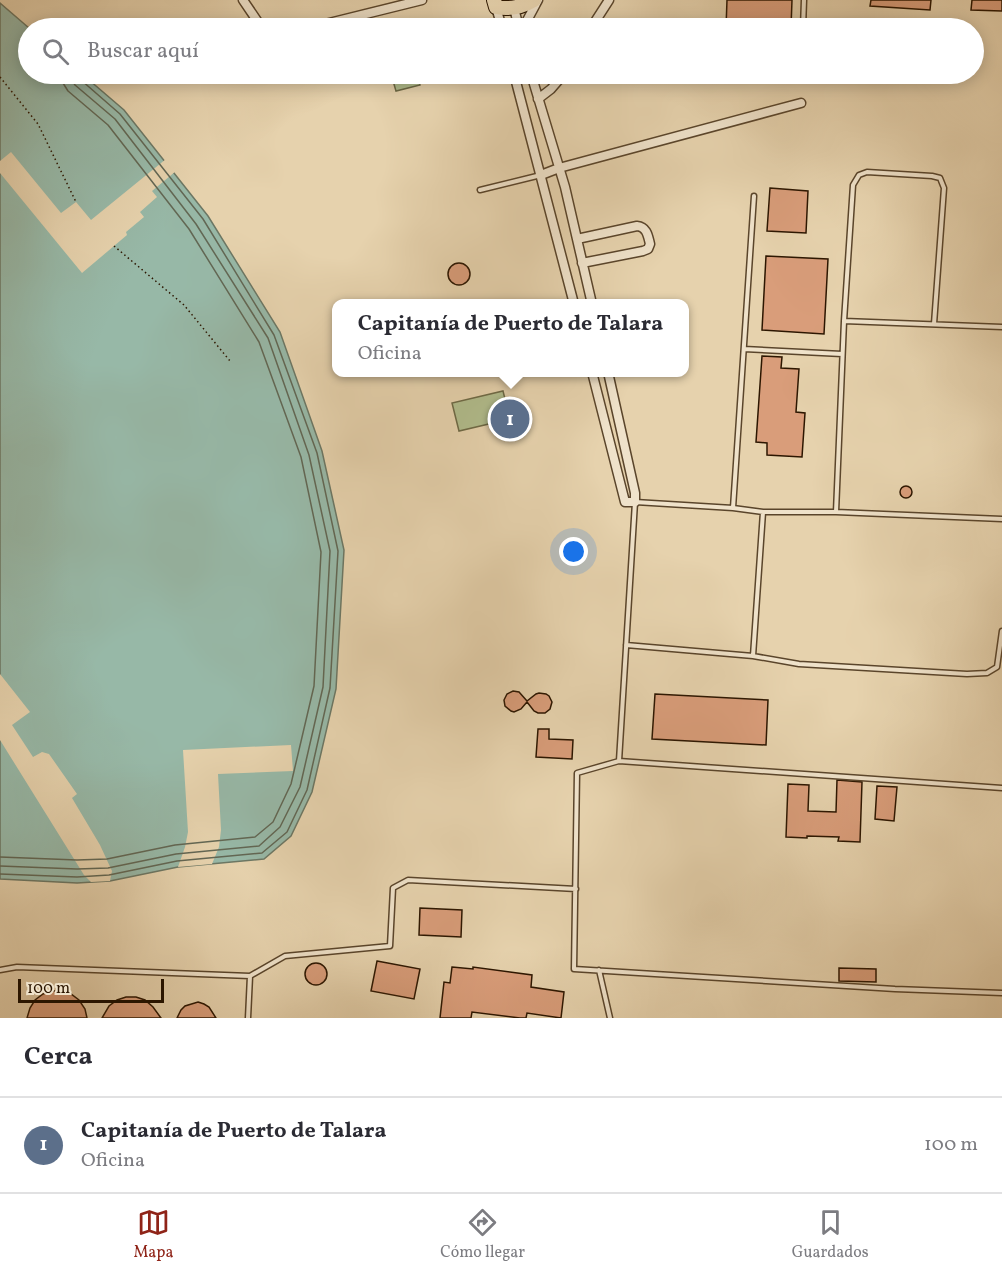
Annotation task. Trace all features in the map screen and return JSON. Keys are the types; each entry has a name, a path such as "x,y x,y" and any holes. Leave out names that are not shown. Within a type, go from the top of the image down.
{"main road":[{"path":"495,3 504,9 513,4 527,4 536,0"}],"street":[{"path":"243,0 255,18"},
{"path":"343,18 395,3 422,0"},
{"path":"526,18 536,0"},
{"path":"597,18 609,0"},
{"path":"495,3 499,18"},
{"path":"517,84 573,299"},
{"path":"534,84 565,188 591,299"},
{"path":"538,99 555,84"},
{"path":"541,175 559,168 801,103"},
{"path":"577,239 641,226 645,229 650,244 648,249 643,251 582,263"},
{"path":"593,377 630,502"},
{"path":"609,377 635,493 630,502"}],"lane":[{"path":"803,18 804,0"},
{"path":"836,512 842,354 853,185 859,175 867,172 940,178 944,188 934,324"},
{"path":"480,190 541,175"},
{"path":"733,508 754,196"},
{"path":"844,321 1002,327"},
{"path":"744,349 842,354"},
{"path":"619,761 626,645 630,502 763,512 836,512 1002,519"},
{"path":"753,656 763,512"},
{"path":"626,645 753,656 799,664 968,674 987,673 997,667 1002,633"},
{"path":"1002,788 619,761 577,773 574,969 895,989 1002,993"},
{"path":"0,970 17,967 250,976 285,956 390,946 393,888 408,880 576,889"},
{"path":"599,970 610,1018"},
{"path":"248,1018 250,976"}],"path":[{"path":"0,77 38,124 76,202"},
{"path":"114,246 184,305 230,361"}],"green space":[{"path":"394,84 420,85 396,91"},
{"path":"503,391 510,419 459,431 452,403"}],"water":[{"path":"0,3 18,19 18,84 94,84 124,110 208,216 280,332 322,451 344,550 336,689 312,792 291,836 264,859 178,867 110,881 77,883 0,879"}],"pier":[{"path":"11,152 61,213 76,202 91,220 166,159 176,171 152,191 157,197 140,212 144,217 126,232 127,235 82,273 0,173 0,161"},
{"path":"0,674 30,712 12,725 33,757 42,752 49,754 77,794 72,798 100,845 112,871 110,881 91,882 84,875 0,740"},
{"path":"291,745 293,771 218,774 221,830 219,847 212,864 178,867 188,832 183,750"}],"building":[{"path":"727,0 792,0 791,18 726,18"},
{"path":"871,0 931,0 930,10 870,6"},
{"path":"972,0 1002,0 1002,11 971,10"},
{"path":"770,188 808,191 806,233 767,231"},
{"path":"766,256 828,259 824,334 762,330"},
{"path":"459,263 467,266 470,274 467,282 459,285 451,282 448,274 451,266"},
{"path":"762,356 782,357 781,368 799,369 796,412 805,413 802,457 767,455 767,443 756,442"},
{"path":"908,486 912,492 908,498 904,498 900,490"},
{"path":"513,691 519,692 527,701 536,694 546,694 552,702 550,709 545,713 538,713 527,702 521,709 511,711 505,706 504,700 507,694"},
{"path":"655,694 768,700 766,745 652,739"},
{"path":"538,729 549,729 549,739 573,740 572,759 536,757"},
{"path":"837,780 862,782 860,842 838,841 839,837 786,837 788,784 809,785 808,811 836,812"},
{"path":"877,786 897,787 894,821 875,819"},
{"path":"420,908 462,910 461,937 419,935"},
{"path":"377,961 420,969 414,999 371,991"},
{"path":"316,963 326,970 327,974 320,984 316,985 306,978 305,974 312,964"},
{"path":"452,967 473,969 473,967 532,975 531,987 564,992 561,1018 527,1013 526,1018 520,1018 472,1012 471,1018 440,1018 444,982 450,983"},
{"path":"839,968 876,969 876,982 839,981"},
{"path":"52,991 71,994 79,1000 85,1009 87,1018 27,1018 35,1000"},
{"path":"126,997 145,1000 161,1018 102,1018 109,1006"},
{"path":"198,1002 209,1007 216,1018 177,1018 185,1006"}],"place":[{"name":"Capitanía de Puerto de Talara","path":"510,419"}]}
